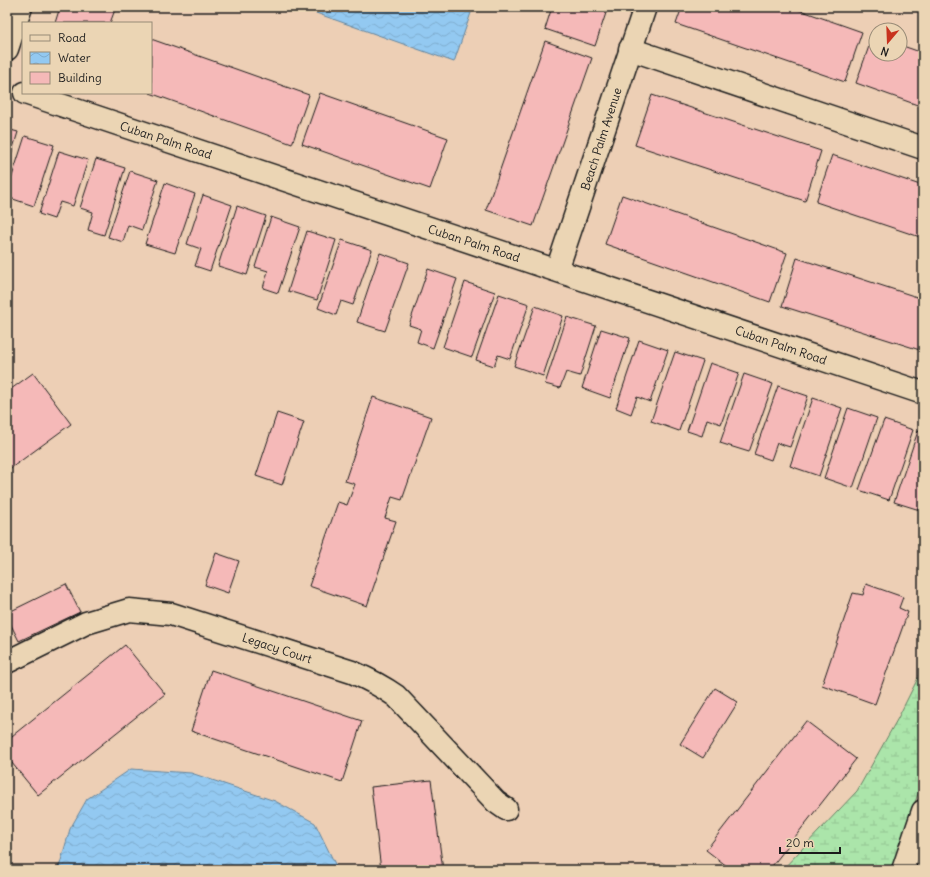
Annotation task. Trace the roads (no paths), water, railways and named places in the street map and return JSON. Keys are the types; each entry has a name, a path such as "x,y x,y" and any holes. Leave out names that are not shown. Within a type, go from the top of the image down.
{"street":[{"path":"7,50 21,7"},
{"name":"Beach Palm Avenue","path":"557,270 645,7"},
{"path":"630,49 923,148"},
{"name":"Cuban Palm Road","path":"7,87 22,92"},
{"name":"Cuban Palm Road","path":"27,94 923,393"},
{"name":"Legacy Court","path":"7,662 86,623 129,610 171,614 352,672 386,688 396,696 496,802 506,810"},
{"path":"903,870 923,811"}],"water":[{"path":"299,7 473,7 454,62"},
{"path":"131,769 191,773 275,801 315,823 337,870 54,870 60,864 70,829 87,799"}]}
